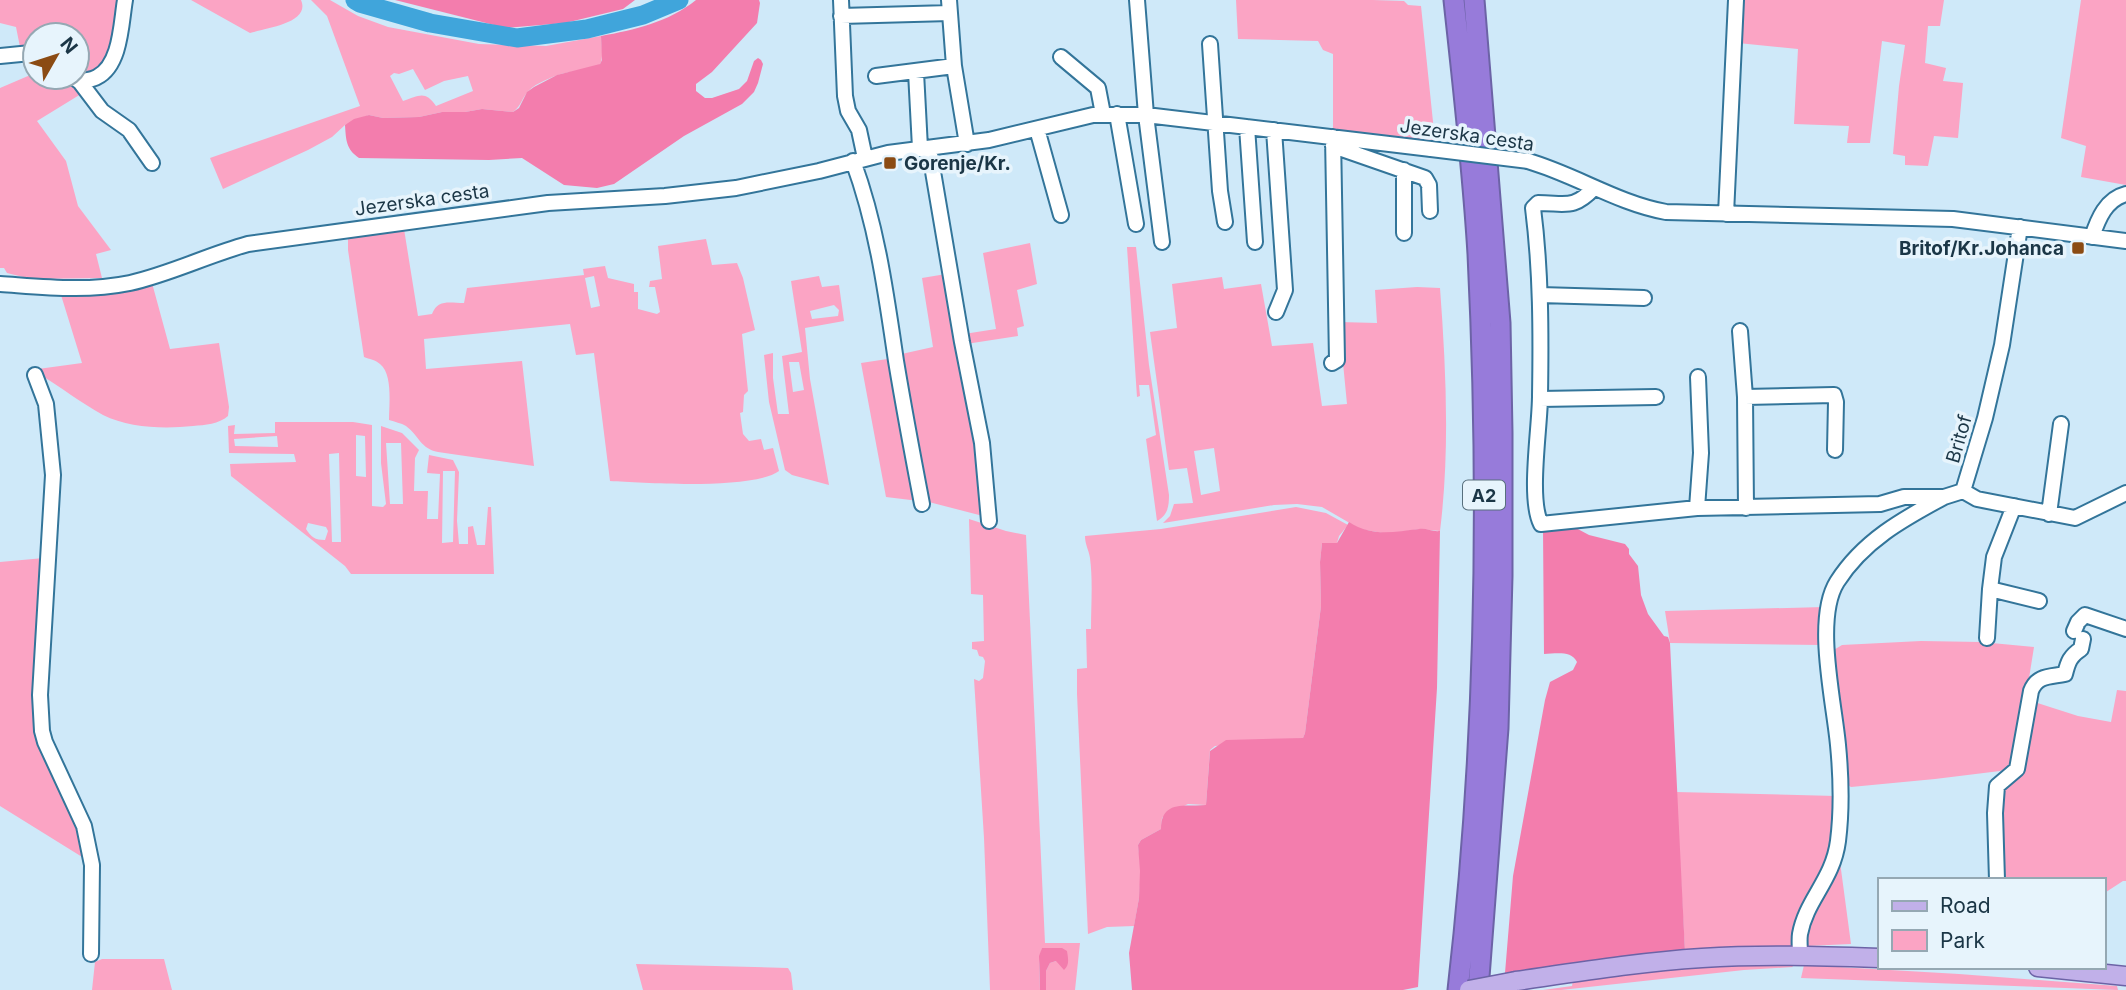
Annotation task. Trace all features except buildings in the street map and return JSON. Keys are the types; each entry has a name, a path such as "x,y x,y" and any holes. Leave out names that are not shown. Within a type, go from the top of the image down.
{"highway":[{"name":"A2","path":"1454,0 1478,251 1484,480 1478,730 1458,990"},
{"name":"A2","path":"1474,0 1500,323 1502,433 1498,728 1478,990"}],"main road":[{"path":"1469,990 1600,968 1700,958 1800,955 1878,958"},
{"path":"2058,969 2126,976"}],"street":[{"path":"91,78 98,77 110,64 118,44 125,0"},
{"path":"841,0 845,96 848,111 859,130 862,186 882,264 922,504"},
{"path":"1137,0 1146,115 1162,242"},
{"path":"1736,0 1726,214 1953,219 2126,241"},
{"path":"841,16 949,6 954,66 967,144"},
{"path":"1210,44 1220,191 1226,222"},
{"path":"0,57 21,54"},
{"path":"1061,57 1098,88 1110,114 1136,224"},
{"path":"876,76 954,66"},
{"path":"916,72 925,148 982,443 989,522"},
{"path":"86,91 102,111 129,130 152,163"},
{"name":"Jezerska cesta","path":"0,284 72,289 132,283 248,244 548,203 701,193 779,180 859,160 925,148 967,144 1110,114 1146,115 1275,130 1333,142 1432,149 1528,161 1550,167 1629,203 1666,212 1726,214"},
{"path":"1247,127 1255,242"},
{"path":"1037,129 1061,215"},
{"path":"1275,130 1285,290 1276,312"},
{"path":"1332,363 1337,360 1333,142 1425,178 1429,185 1430,211"},
{"path":"1404,233 1405,170"},
{"path":"1594,188 1574,205 1538,202 1533,208 1540,295 1536,515 1541,524 1697,508 1880,504 1905,497 1944,497"},
{"path":"2092,237 2099,217 2110,202 2126,194"},
{"name":"Britof","path":"2020,227 2002,345 1985,418 1963,491 1977,499 2075,518 2126,493"},
{"path":"1540,295 1644,298"},
{"path":"1740,331 1745,397 1746,508"},
{"path":"35,375 46,404 53,475 40,695 42,731 54,764 84,826 92,865 91,954"},
{"path":"1697,508 1701,453 1698,377"},
{"path":"1745,397 1834,395 1835,450"},
{"path":"1540,399 1656,397"},
{"path":"2049,514 2061,424"},
{"path":"1800,955 1800,935 1808,910 1834,862 1838,839 1841,779 1826,614 1836,584 1862,551 1883,533 1944,497 1963,491"},
{"path":"1987,638 1994,557 2014,506"},
{"path":"1990,589 2039,601"},
{"path":"1997,878 1997,786 2017,769 2034,683 2041,678 2065,674 2072,655 2081,649 2078,622 2085,615 2126,629"}],"green space":[{"path":"0,0 120,0 115,37 108,59 91,70 91,21 21,21 21,47 16,27 0,23"},
{"path":"191,0 301,0 302,8 300,14 285,23 250,33"},
{"path":"311,0 330,0 358,16 388,27 479,44 546,46 601,36 602,58 598,65 558,75 536,85 513,112 482,109 419,117 383,118 369,115 345,125 332,137 308,150 223,189 210,158 360,106 327,16","holes":["413,69 425,90 444,81 468,76 473,91 436,106 425,96 403,101 390,76"]},
{"path":"1236,0 1404,1 1408,5 1421,6 1435,141 1333,129 1333,54 1323,50 1318,41 1238,39"},
{"path":"1737,0 1944,0 1940,26 1928,26 1925,63 1946,68 1943,81 1963,83 1958,138 1934,136 1928,166 1905,165 1905,156 1893,154 1905,45 1882,41 1870,143 1847,143 1849,126 1794,124 1798,49 1738,43"},
{"path":"2081,0 2126,0 2126,185 2081,177 2086,146 2061,138"},
{"path":"21,79 21,91 78,91 81,94 37,121 66,161 78,206 111,250 96,254 102,278 31,279 7,273 4,268 0,268 0,88"},
{"path":"404,229 418,316 432,314 441,304 464,303 467,288 584,275 583,269 605,266 608,278 634,284 634,292 638,292 638,309 657,314 660,312 655,287 649,287 650,281 662,279 658,246 706,239 712,265 737,263 743,278 755,330 742,334 748,391 744,395 743,412 740,413 743,434 749,441 761,439 764,450 773,448 779,471 766,477 723,483 610,481 594,353 576,355 570,324 424,339 426,369 522,361 534,466 438,452 428,448 406,426 389,420 387,375 378,363 364,357 348,237","holes":["594,276 600,306 591,308 585,278"]},
{"path":"1030,243 1037,284 1017,290 1024,326 1017,328 1018,336 966,344 964,334 996,329 983,253"},
{"path":"1127,247 1136,247 1149,365 1169,495 1167,510 1157,521 1146,439 1156,435 1149,385 1139,385 1140,396 1137,397"},
{"path":"946,274 972,400 983,516 925,501 897,355 933,347 922,278"},
{"path":"819,276 822,287 839,285 844,321 805,328 810,379 829,485 792,475 785,470 769,402 764,355 773,353 778,414 789,414 782,356 802,352 791,281","holes":["834,305 839,310 838,316 812,319 810,311","789,362 799,362 804,390 793,392"]},
{"path":"1222,277 1224,289 1261,284 1272,346 1313,343 1322,406 1347,404 1339,322 1377,323 1375,290 1440,288 1446,410 1440,531 1419,529 1389,534 1360,529 1322,507 1297,504 1274,505 1163,523 1170,516 1174,504 1193,503 1187,468 1169,470 1150,332 1177,328 1172,284","holes":["1214,448 1220,491 1201,495 1194,451"]},
{"path":"152,283 170,349 219,343 229,407 228,416 220,421 170,427 124,423 103,415 39,374 38,369 82,363 61,295 107,293"},
{"path":"894,358 919,501 886,497 861,363"},
{"path":"275,422 353,422 372,425 372,506 383,507 386,504 381,463 381,426 402,433 419,450 415,458 414,491 428,491 427,519 438,519 440,474 427,473 429,455 453,460 459,472 459,544 468,544 468,527 473,526 477,545 485,545 488,507 491,507 494,574 351,574 345,566 231,476 230,464 296,462 294,454 229,453 228,426 235,425 234,434 275,433","holes":["356,435 365,436 366,477 356,476","277,436 278,447 235,446 234,439","386,443 401,443 403,504 390,504","339,453 341,542 332,542 329,454","443,471 455,471 453,542 442,543","308,523 326,527 328,531 325,540 312,536 306,529"]},
{"path":"1296,507 1326,513 1348,525 1337,543 1322,543 1321,606 1303,738 1215,746 1210,750 1206,805 1188,804 1166,814 1162,818 1161,829 1141,840 1138,845 1141,871 1134,926 1107,927 1088,934 1077,694 1077,669 1087,668 1086,629 1091,629 1091,567 1085,536 1161,529"},
{"path":"969,519 1026,535 1045,943 1080,943 1075,990 1046,990 1046,971 1050,963 1056,961 1062,948 1042,948 1039,963 1040,990 990,990 974,679 979,681 983,678 985,661 977,650 972,649 972,642 984,641 983,595 971,594"},
{"path":"44,558 38,700 87,860 0,806 0,562"},
{"path":"1824,607 1822,645 1670,643 1665,611"},
{"path":"1921,641 1981,642 2034,647 2015,766 2000,771 1851,787 1846,784 1832,651 1842,645"},
{"path":"2117,690 2126,691 2126,881 2105,893 2105,878 2000,878 2000,787 2009,779 2031,701 2078,716 2111,722"},
{"path":"1676,792 1836,796 1834,840 1794,946 1685,952"},
{"path":"1840,862 1851,944 1807,946 1803,944 1810,915"},
{"path":"102,959 164,959 172,990 92,990 95,962"},
{"path":"1789,962 1793,967 1543,990 1572,986 1573,980 1687,967"},
{"path":"636,964 788,968 793,990 643,990"},
{"path":"1804,965 2117,986 2118,990 1801,978"}],"shaded area":[{"path":"395,0 635,0 623,9 565,23 506,28"},
{"path":"696,0 759,0 757,23 712,72 696,84 696,91 705,98 739,89 747,81 754,61 758,58 763,64 754,92 742,104 684,136 614,184 597,188 564,185 522,158 359,158 348,144 345,125 369,115 383,118 419,117 482,109 513,112 519,108 527,92 534,87 557,75 600,64 601,36 663,19"},
{"path":"1349,522 1374,532 1422,529 1440,531 1437,688 1418,987 1403,990 1132,990 1129,953 1139,898 1138,845 1141,840 1161,829 1162,819 1170,809 1176,806 1206,805 1210,751 1226,740 1303,738 1321,606 1322,543 1337,543"},
{"path":"1574,527 1589,535 1625,544 1638,566 1641,595 1648,614 1670,643 1685,952 1505,973 1513,876 1545,700 1550,682 1573,670 1577,662 1567,654 1544,654 1543,529"},
{"path":"1042,948 1062,948 1067,951 1068,959 1064,970 1056,961 1050,963 1046,971 1046,990 1040,990 1039,956"}],"waterway":[{"path":"355,0 430,23 517,38 587,29 643,15 679,0"}],"place":[{"name":"Gorenje/Kr.","path":"890,163"},
{"name":"Britof/Kr.Johanca","path":"2078,248"}]}
